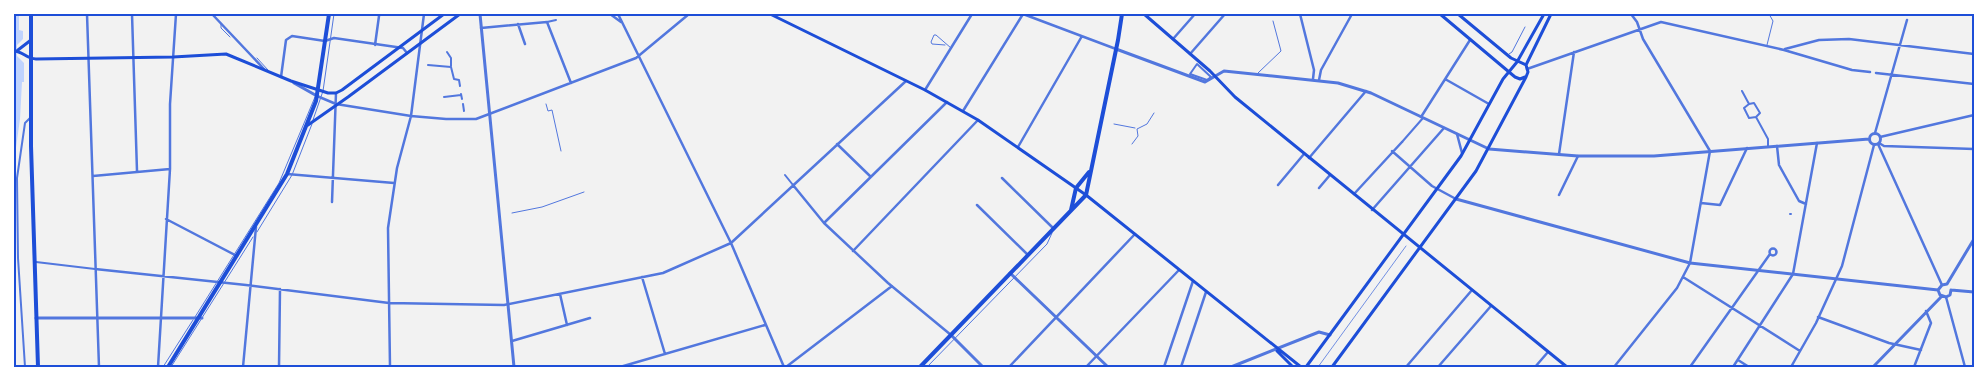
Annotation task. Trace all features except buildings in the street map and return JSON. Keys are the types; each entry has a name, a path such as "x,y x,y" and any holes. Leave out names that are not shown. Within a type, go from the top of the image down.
{"main road":[{"path":"31,14 31,146 38,367"},
{"path":"168,367 236,255 290,175 320,90 329,14"},
{"path":"16,51 31,59 134,58 226,54 291,82 336,93 444,14"},
{"path":"308,124 348,97 460,14"},
{"path":"770,14 963,110 1018,146 1086,195 1301,367"},
{"path":"920,367 953,337 1010,273 1086,195 1122,16 1126,14"},
{"path":"1144,14 1214,76 1226,90 1567,367"},
{"path":"1440,14 1516,78 1526,76"},
{"path":"1458,14 1517,62 1527,67"},
{"path":"1306,367 1437,190 1462,153 1489,104 1517,62 1544,14"},
{"path":"1332,367 1476,171 1526,76 1527,67 1551,14"},
{"path":"16,51 31,40"},
{"path":"1071,210 1076,188 1090,171"},
{"path":"1276,348 1293,367"},
{"path":"1286,361 1288,367"}],"street":[{"path":"87,14 99,367"},
{"path":"132,14 136,172"},
{"path":"158,367 170,169 170,104 176,14"},
{"path":"212,14 265,70"},
{"path":"390,367 388,228 394,183 411,116 424,14"},
{"path":"480,14 501,216 503,258 514,367"},
{"path":"610,14 623,24"},
{"path":"618,14 731,243 765,325 785,367 892,286"},
{"path":"291,82 336,104 411,116 476,119 544,96 639,56 689,14"},
{"path":"925,90 972,14"},
{"path":"963,110 1023,14 1204,82 1208,82 1214,76 1224,71 1313,79 1338,83 1366,91 1488,149 1578,156 1654,156 1869,139 1870,142 1884,146 1974,149"},
{"path":"1173,39 1196,14"},
{"path":"1190,54 1226,14"},
{"path":"1300,14 1314,70 1313,79"},
{"path":"1319,80 1321,70 1352,14"},
{"path":"1614,367 1677,288 1690,263 1710,151 1630,14"},
{"path":"375,45 379,16"},
{"path":"481,28 556,20"},
{"path":"1869,139 1875,133 1906,20"},
{"path":"547,22 571,84"},
{"path":"1527,67 1661,22 1784,50 1852,70 1870,72"},
{"path":"518,24 525,44"},
{"path":"433,34 436,38"},
{"path":"282,77 286,40 292,36 326,41 331,38 403,48 407,53"},
{"path":"1018,146 1082,36"},
{"path":"1784,50 1808,42 1826,39 1849,39 1974,54"},
{"path":"1354,194 1422,118 1470,40"},
{"path":"447,52 451,58 454,79 459,80 460,86"},
{"path":"1559,154 1574,52"},
{"path":"428,64 451,67"},
{"path":"1197,64 1210,77 1204,80 1190,74 1197,64"},
{"path":"1314,70 1321,70"},
{"path":"1876,73 1974,84"},
{"path":"1445,80 1489,104"},
{"path":"34,261 389,303 508,305 663,273 731,243 906,81"},
{"path":"1309,158 1366,91"},
{"path":"1742,91 1749,104"},
{"path":"332,202 336,93"},
{"path":"444,97 461,94 462,99"},
{"path":"824,223 947,102"},
{"path":"1754,103 1760,112 1756,117 1749,118 1744,108 1749,104 1754,103"},
{"path":"463,104 464,111"},
{"path":"25,367 18,258 16,178 25,122 32,115"},
{"path":"1880,137 1974,115"},
{"path":"1756,117 1768,140 1768,146"},
{"path":"853,251 978,120"},
{"path":"1372,210 1444,128"},
{"path":"1875,133 1880,137"},
{"path":"1457,134 1462,153"},
{"path":"1791,367 1818,317 1842,266 1880,137"},
{"path":"1733,367 1792,274 1817,143"},
{"path":"837,144 871,176"},
{"path":"1877,144 1942,285"},
{"path":"1777,146 1779,165 1798,201 1806,204"},
{"path":"1701,203 1720,205 1747,148"},
{"path":"1392,151 1437,190 1456,199 1690,263 1938,290 1944,297 1965,367"},
{"path":"1278,185 1304,154"},
{"path":"1559,195 1578,156"},
{"path":"93,176 170,169"},
{"path":"290,175 394,183"},
{"path":"785,175 824,223 892,286 953,337 983,367"},
{"path":"1319,188 1330,175"},
{"path":"1002,178 1054,229"},
{"path":"977,205 1028,255"},
{"path":"166,219 236,255"},
{"path":"243,367 249,285 256,226"},
{"path":"1009,367 1135,234"},
{"path":"1938,290 1942,285 1947,284 1974,239"},
{"path":"1690,367 1770,254"},
{"path":"1086,367 1180,270"},
{"path":"1010,273 1108,367"},
{"path":"1683,276 1800,351"},
{"path":"642,277 665,354"},
{"path":"1164,367 1193,281"},
{"path":"1947,284 1951,290"},
{"path":"279,367 280,289"},
{"path":"1406,367 1472,290"},
{"path":"1951,290 1974,292"},
{"path":"1873,367 1926,311 1944,297 1950,295 1951,290"},
{"path":"1181,367 1206,292"},
{"path":"560,294 567,325"},
{"path":"1438,367 1491,306"},
{"path":"1914,367 1931,323 1926,311"},
{"path":"1818,317 1894,344 1921,350"},
{"path":"36,318 198,318"},
{"path":"512,341 590,318"},
{"path":"620,367 765,325"},
{"path":"1231,367 1320,332 1330,335"},
{"path":"1534,367 1548,352"},
{"path":"1738,360 1749,367"}],"lane":[{"path":"320,90 334,14"},
{"path":"1767,46 1773,21 1769,14"},
{"path":"1258,74 1281,51 1273,21"},
{"path":"221,23 221,28 230,37"},
{"path":"1508,55 1512,52 1525,27"},
{"path":"945,44 932,44 934,35 951,48"},
{"path":"257,58 271,73"},
{"path":"221,282 255,235 290,175 313,121 318,96"},
{"path":"236,255 284,172 318,96"},
{"path":"546,104 548,111 552,110 561,150"},
{"path":"1114,124 1137,129 1147,124 1154,113"},
{"path":"1132,144 1138,136 1137,129"},
{"path":"512,213 542,207 584,192"},
{"path":"928,367 953,337 1047,244 1054,229"},
{"path":"163,367 198,318"},
{"path":"172,367 198,318"}],"water":[{"path":"14,14 19,14 19,30 23,31 23,39 17,45 17,56 24,63 24,82 22,82 20,119 14,162"}],"railway":[{"path":"1318,367 1406,246"}]}
